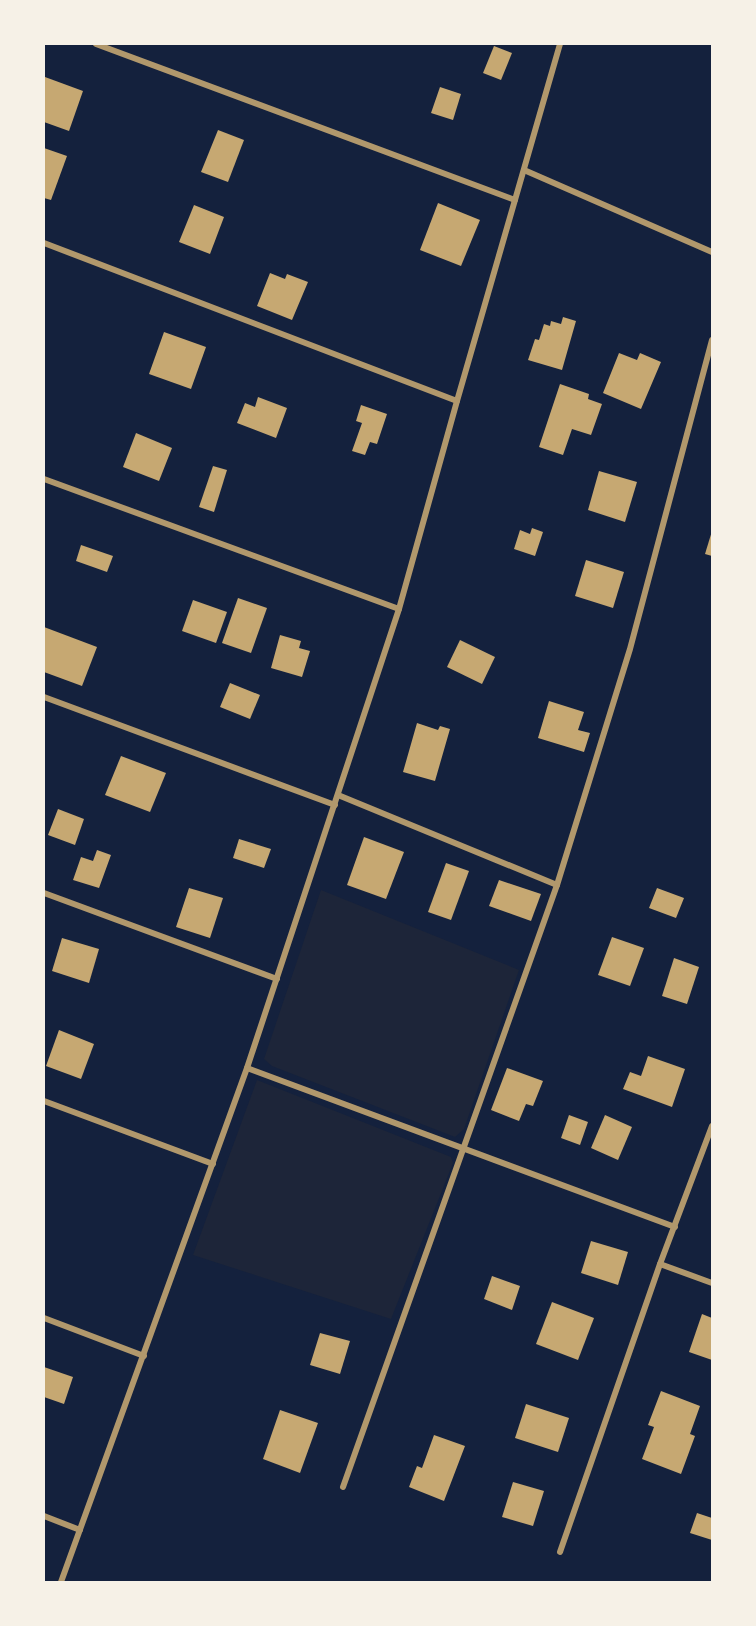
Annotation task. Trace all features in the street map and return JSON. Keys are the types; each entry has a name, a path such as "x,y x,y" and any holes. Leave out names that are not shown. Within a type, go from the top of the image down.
{"street":[{"path":"96,44 515,200"},
{"path":"61,1582 278,979 399,609 560,44"},
{"path":"524,170 712,252"},
{"path":"44,243 457,401"},
{"path":"343,1487 557,885 630,649 712,340"},
{"path":"44,478 399,609"},
{"path":"44,697 335,806"},
{"path":"338,795 557,885"},
{"path":"44,893 278,979"},
{"path":"247,1068 675,1227"},
{"path":"44,1101 213,1164"},
{"path":"560,1552 660,1264 712,1126"},
{"path":"660,1264 712,1284"},
{"path":"44,1318 144,1356"},
{"path":"44,1516 80,1530"}],"shaded area":[{"path":"321,890 519,970 464,1129 455,1137 272,1066 264,1059"},
{"path":"257,1080 451,1157 453,1163 391,1319 193,1255"}],"building":[{"path":"494,46 512,53 501,80 483,73"},
{"path":"45,77 83,91 69,131 44,122"},
{"path":"440,87 461,94 453,120 431,113"},
{"path":"218,130 244,140 228,182 201,172"},
{"path":"44,148 67,156 51,200 44,198"},
{"path":"438,203 480,220 461,266 420,250"},
{"path":"194,205 224,217 210,254 179,242"},
{"path":"270,273 285,279 287,274 308,282 292,320 257,306"},
{"path":"563,317 576,321 562,370 528,360 535,339 539,340 544,324 550,326 551,321 561,324"},
{"path":"164,332 206,347 191,389 149,374"},
{"path":"619,353 637,360 640,353 661,362 641,409 603,393"},
{"path":"560,384 589,394 588,399 602,404 591,435 572,429 563,455 539,447"},
{"path":"258,397 287,408 276,438 237,423 245,403 255,407"},
{"path":"361,405 387,414 377,444 370,442 365,455 352,451 362,423 356,421"},
{"path":"136,433 172,448 159,481 123,467"},
{"path":"213,466 227,470 214,512 199,507"},
{"path":"599,471 637,482 625,522 588,510"},
{"path":"532,528 543,532 535,556 514,549 520,530 530,534"},
{"path":"712,531 712,556 705,554"},
{"path":"81,545 113,556 107,572 76,561"},
{"path":"586,560 624,572 613,608 575,596"},
{"path":"238,598 267,608 251,653 222,643"},
{"path":"193,600 227,612 216,643 182,631"},
{"path":"44,627 97,647 82,686 44,672"},
{"path":"280,635 301,641 299,648 310,651 302,677 271,668"},
{"path":"460,640 495,657 482,684 447,667"},
{"path":"230,683 260,695 250,719 220,707"},
{"path":"549,701 584,712 578,730 590,733 584,752 538,738"},
{"path":"417,723 438,730 440,726 450,729 435,781 403,772"},
{"path":"121,756 166,773 150,812 105,795"},
{"path":"58,809 84,819 75,845 48,835"},
{"path":"364,837 404,852 386,899 347,885"},
{"path":"239,839 271,849 264,868 233,858"},
{"path":"97,850 111,855 99,888 73,880 81,857 93,861"},
{"path":"446,863 469,871 451,920 428,912"},
{"path":"499,880 541,894 531,921 489,906"},
{"path":"189,888 223,898 210,938 176,927"},
{"path":"657,888 684,898 676,918 649,908"},
{"path":"612,937 644,948 630,986 598,975"},
{"path":"62,938 99,949 89,983 52,971"},
{"path":"674,958 699,967 687,1004 662,996"},
{"path":"59,1030 94,1044 81,1079 46,1066"},
{"path":"648,1056 685,1069 672,1107 623,1089 630,1072 641,1076"},
{"path":"507,1068 543,1081 533,1106 526,1104 519,1121 491,1110"},
{"path":"569,1115 588,1122 580,1145 561,1138"},
{"path":"605,1115 632,1127 618,1160 591,1148"},
{"path":"591,1241 628,1252 618,1285 581,1273"},
{"path":"492,1276 520,1286 512,1310 484,1299"},
{"path":"552,1302 594,1318 578,1360 536,1344"},
{"path":"702,1314 712,1318 712,1360 689,1352"},
{"path":"320,1333 350,1341 340,1374 310,1365"},
{"path":"44,1367 73,1377 64,1404 44,1397"},
{"path":"661,1391 700,1406 690,1434 695,1436 681,1474 642,1459 654,1427 648,1425"},
{"path":"526,1404 569,1418 558,1452 515,1438"},
{"path":"280,1410 318,1423 300,1473 263,1459"},
{"path":"434,1435 465,1446 444,1501 409,1487 417,1466 422,1468"},
{"path":"513,1482 544,1491 533,1526 502,1517"},
{"path":"697,1513 712,1518 712,1540 690,1533"}]}
